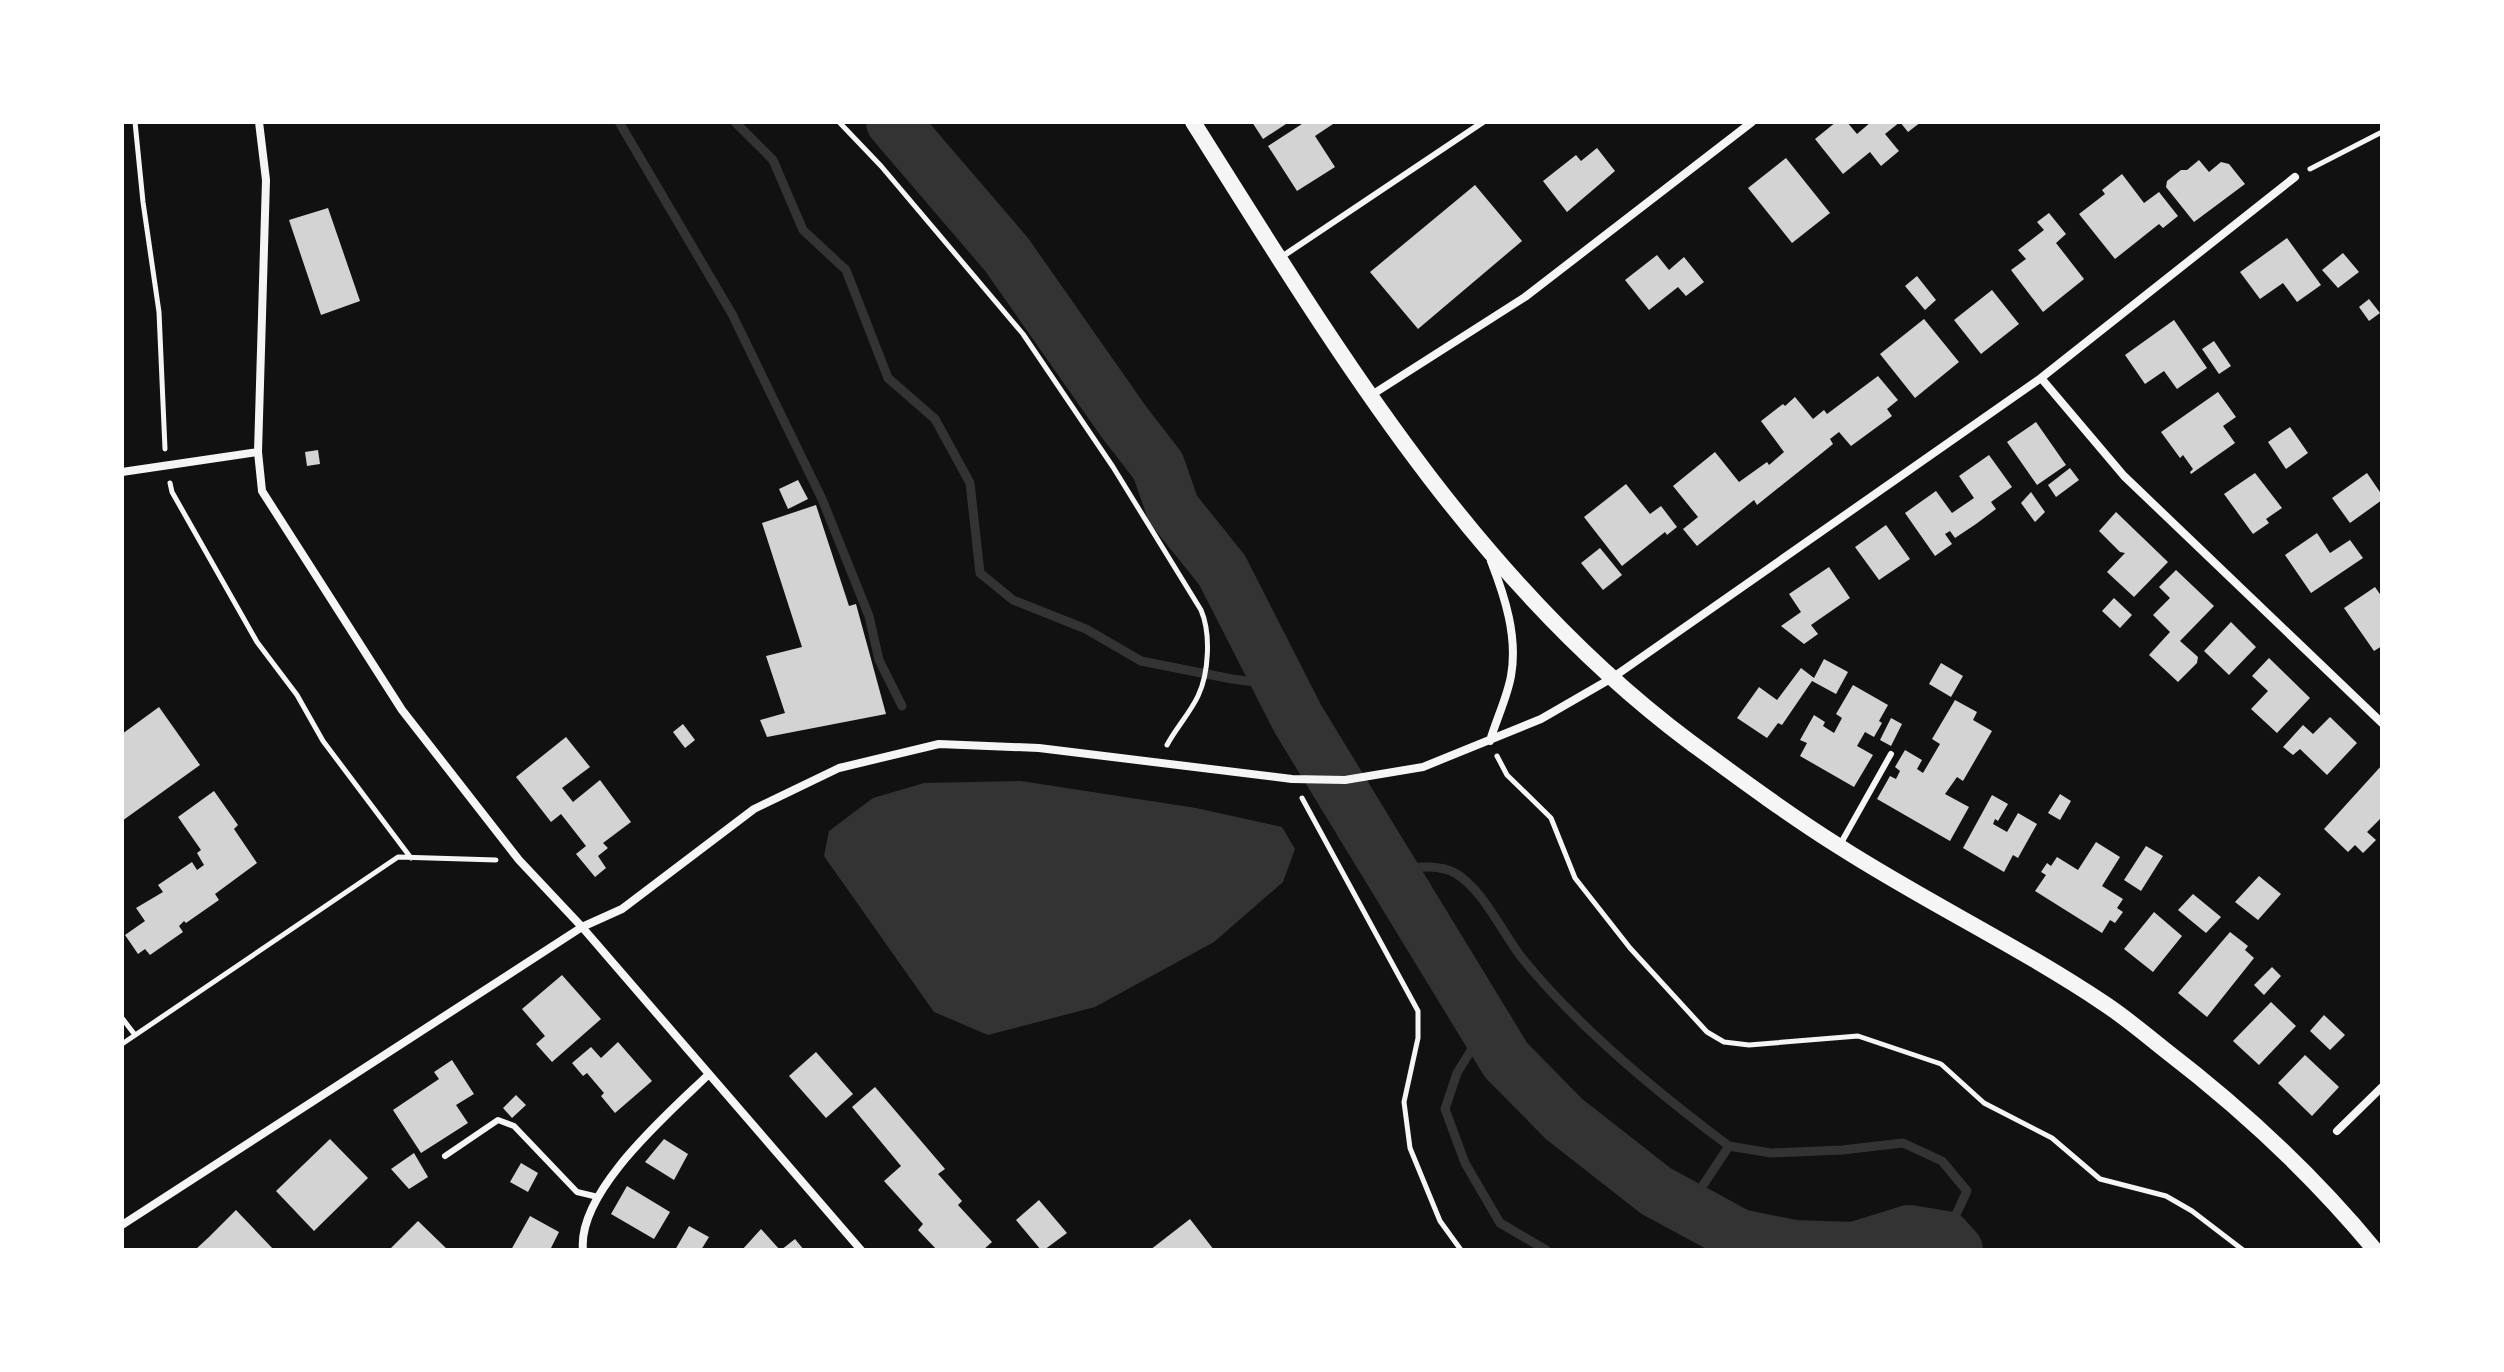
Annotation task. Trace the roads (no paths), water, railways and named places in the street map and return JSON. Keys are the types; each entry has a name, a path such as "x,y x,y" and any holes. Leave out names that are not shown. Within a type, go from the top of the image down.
{"main road":[{"path":"1193,122 1369,396 1489,554 1549,619 1612,678 1688,740 1839,846 2106,1004 2205,1081 2289,1155 2375,1250"}],"street":[{"path":"259,122 266,180 258,452 262,491 402,710 519,860 582,927 861,1250"},
{"path":"1369,396 1525,297 1752,122"},
{"path":"122,1225 582,927 622,909 754,809 839,768 939,744 1039,748 1292,779 1345,780 1423,767 1541,719 1612,678 2041,378 2295,177"},
{"path":"2041,378 2124,476 2382,723"},
{"path":"122,472 258,452"},
{"path":"1489,554 1506,599 1512,647 1511,676 1490,741"},
{"path":"583,1250 582,1238 598,1197 631,1150 709,1074"},
{"path":"2337,1131 2382,1087"}],"lane":[{"path":"1279,258 1483,122"},
{"path":"1839,846 1891,754"},
{"path":"445,1156 498,1120 514,1126 577,1192 598,1197"}],"waterway":[{"path":"619,122 732,314 822,499 869,616 879,660 902,706"},
{"path":"735,122 773,160 803,230 846,270 888,378 935,419 970,483 980,573 1013,600 1086,629 1141,661 1279,685"},
{"path":"893,122 1007,255 1158,466 1173,509 1222,570 1298,719 1506,1060 1564,1119 1656,1191 1739,1236 1794,1247 1854,1249 1909,1232 1945,1238 1956,1250"},
{"path":"1389,869 1440,868 1465,880 1522,958 1568,1009 1648,1082 1729,1146"},
{"path":"1486,1026 1457,1073 1445,1109 1465,1163 1500,1223 1546,1250"},
{"path":"1688,1208 1729,1146 1771,1153 1903,1143 1942,1161 1967,1191 1945,1238"}]}
